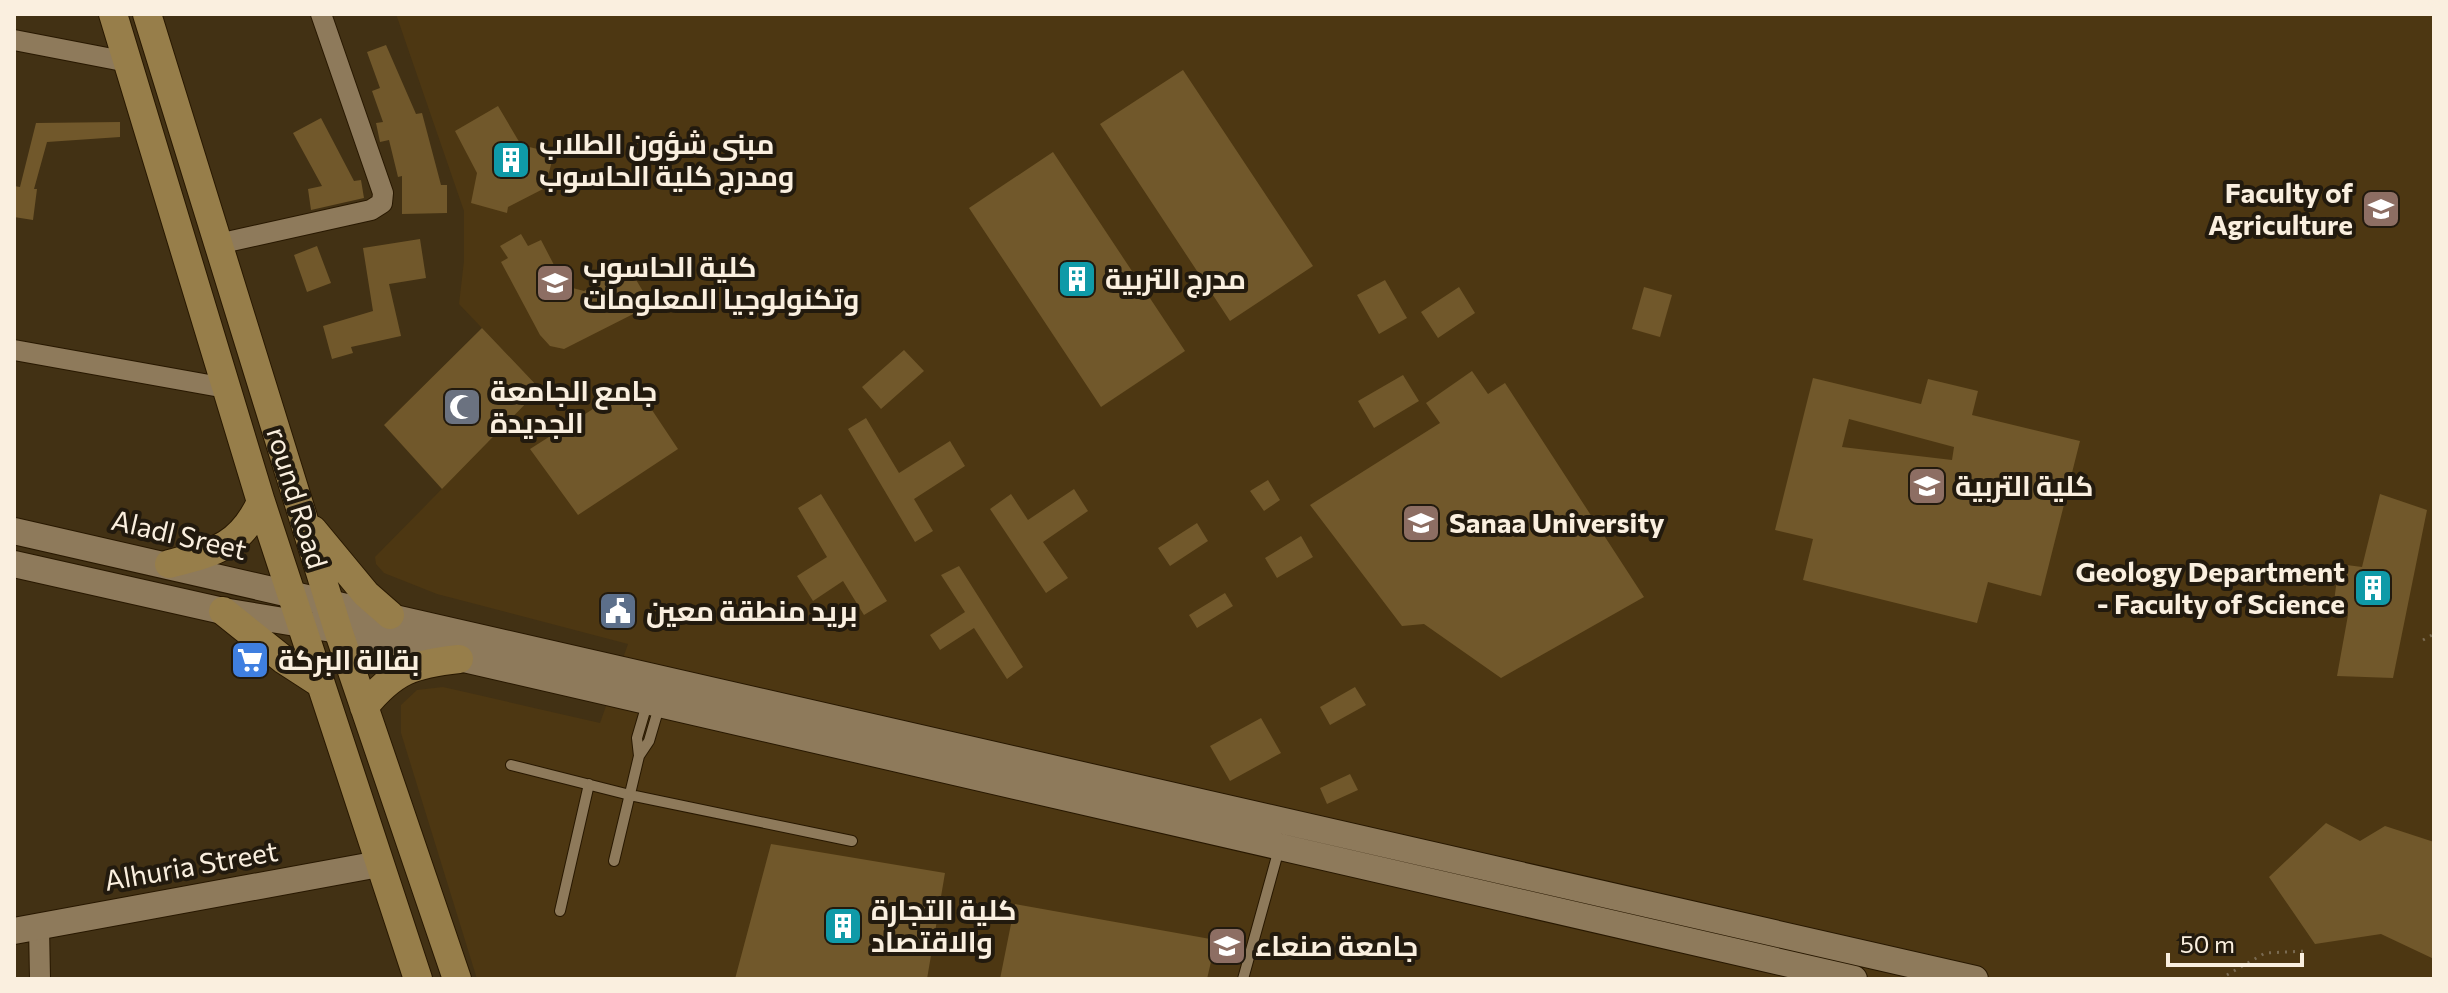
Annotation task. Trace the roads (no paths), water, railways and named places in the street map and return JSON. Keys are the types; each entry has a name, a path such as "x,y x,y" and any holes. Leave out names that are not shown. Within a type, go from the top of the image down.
{"main road":[{"name":"round Road","path":"113,14 261,502 418,979"},
{"name":"round Road","path":"147,14 338,630 457,979"},
{"path":"169,564 211,553 236,540 251,524 261,502"},
{"path":"304,519 366,594 390,615"},
{"path":"223,611 284,660 321,684"},
{"path":"364,707 394,674 412,666 459,659"}],"street":[{"path":"218,244 371,210 382,203 383,193 321,14"},
{"path":"14,40 128,62"},
{"path":"14,350 226,388"},
{"name":"Aladl Sreet","path":"14,531 390,615 656,694"},
{"path":"14,564 223,611 338,630 459,659 656,694 1798,963 1854,979"},
{"path":"656,694 1279,847 1798,963 1975,979"},
{"name":"Alhuria Street","path":"26,928 379,864"},
{"path":"26,928 40,979"}],"lane":[{"path":"614,861 639,756 637,738 656,694"},
{"path":"511,765 630,795 852,841"},
{"path":"560,911 589,784"},
{"path":"1243,979 1279,847"}],"place":[{"name":"مبنى شؤون الطلاب ومدرج كلية الحاسوب","path":"511,160"},
{"name":"Faculty of Agriculture","path":"2381,209"},
{"name":"مدرج التربية","path":"1077,279"},
{"name":"كلية الحاسوب وتكنولوجيا المعلومات","path":"555,283"},
{"name":"جامع الجامعة الجديدة","path":"462,407"},
{"name":"كلية التربية","path":"1927,486"},
{"name":"Sanaa University","path":"1421,523"},
{"name":"Geology Department - Faculty of Science","path":"2373,588"},
{"name":"بريد منطقة معين","path":"618,611"},
{"name":"بقالة البركة","path":"250,660"},
{"name":"كلية التجارة والاقتصاد","path":"843,926"},
{"name":"جامعة صنعاء","path":"1227,946"}]}
